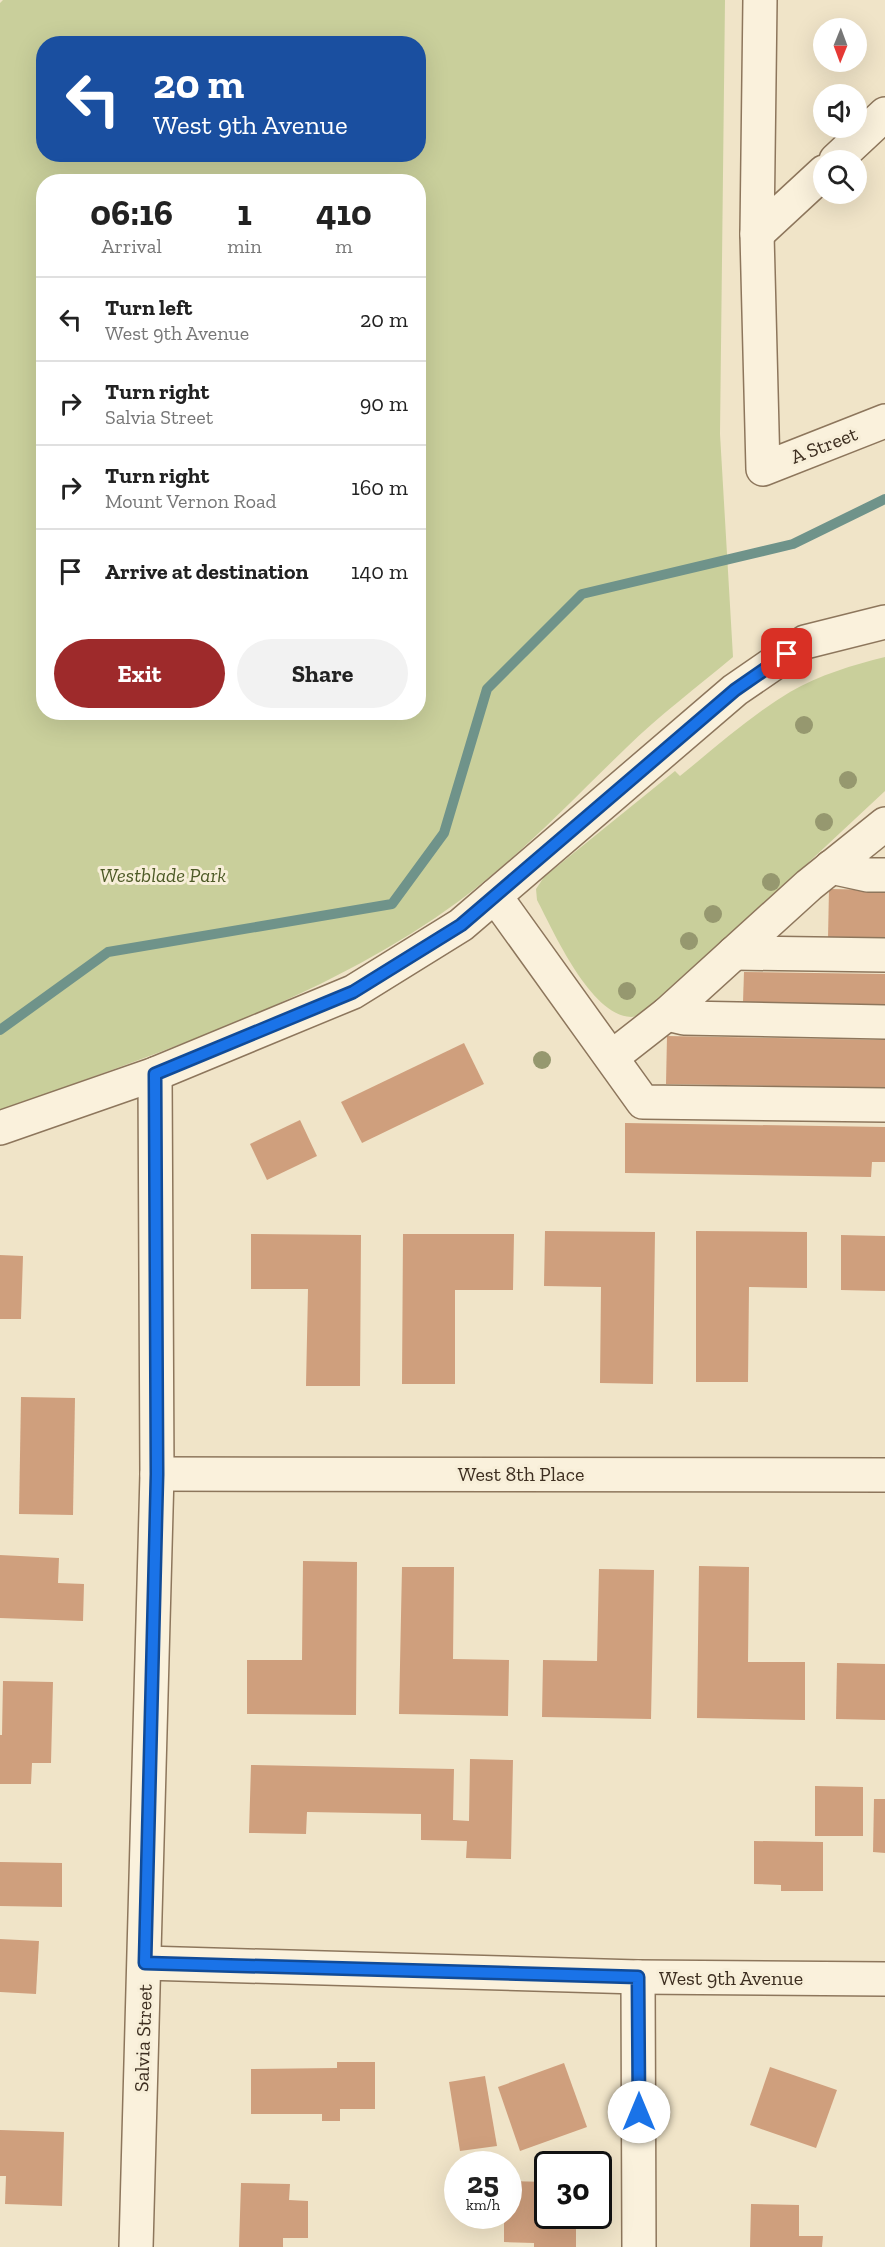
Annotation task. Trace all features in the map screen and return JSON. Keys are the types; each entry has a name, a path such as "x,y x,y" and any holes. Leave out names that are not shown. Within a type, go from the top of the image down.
{"street":[{"path":"757,234 760,0"},
{"path":"847,150 885,114"},
{"path":"757,234 813,182"},
{"name":"A Street","path":"757,234 764,469 885,421"},
{"path":"0,1128 155,1074 353,992 461,925 735,690 804,642 885,622"},
{"path":"612,1057 667,1014 831,867 885,824"},
{"path":"831,867 868,875 885,875"},
{"path":"495,896 643,1102 885,1105"},
{"path":"734,953 885,955"},
{"path":"667,1014 684,1018 885,1022"},
{"name":"Salvia Street","path":"136,2247 157,1474 155,1074"},
{"name":"West 8th Place","path":"157,1474 885,1474"},
{"name":"West 9th Avenue","path":"145,1963 638,1977 885,1979"},
{"path":"638,1977 639,2247"}],"green space":[{"name":"Westblade Park","path":"3,0 725,0 720,434 733,657 639,736 545,827 481,884 407,936 352,968 237,1021 0,1111 0,3"},
{"path":"885,657 885,791 649,1011 631,1017 616,1013 601,1002 588,988 563,951 537,900 536,889 544,877 675,771 680,776 775,701 824,676"}],"building":[{"path":"829,889 885,890 885,939 828,938"},
{"path":"744,972 885,974 885,1005 743,1002"},
{"path":"667,1036 885,1040 885,1088 666,1084"},
{"path":"464,1043 484,1084 362,1143 341,1102"},
{"path":"300,1120 317,1156 267,1180 250,1144"},
{"path":"625,1123 885,1127 885,1162 872,1162 871,1177 625,1173"},
{"path":"545,1231 655,1232 653,1384 600,1383 601,1287 544,1286"},
{"path":"696,1231 807,1232 807,1288 749,1287 748,1382 696,1382"},
{"path":"251,1234 361,1235 360,1386 306,1386 308,1289 251,1289"},
{"path":"403,1234 514,1234 513,1290 455,1290 455,1384 402,1384"},
{"path":"841,1235 885,1236 885,1291 841,1290"},
{"path":"0,1255 23,1256 21,1319 0,1319"},
{"path":"21,1397 75,1398 73,1515 19,1514"},
{"path":"0,1555 59,1558 58,1583 84,1584 83,1621 0,1618"},
{"path":"303,1561 357,1562 356,1715 247,1714 247,1660 302,1660"},
{"path":"699,1566 749,1567 748,1662 805,1662 805,1720 697,1718"},
{"path":"402,1567 454,1567 453,1659 509,1660 508,1716 399,1714"},
{"path":"599,1569 654,1570 651,1719 542,1717 543,1660 597,1661"},
{"path":"837,1663 885,1664 885,1720 836,1719"},
{"path":"3,1681 53,1682 51,1763 32,1763 31,1784 0,1784"},
{"path":"470,1759 513,1760 511,1859 466,1858 467,1841 421,1840 421,1814 307,1812 306,1834 249,1833 251,1765 454,1769 453,1820 469,1821"},
{"path":"815,1786 863,1787 863,1836 815,1836"},
{"path":"874,1799 885,1799 885,1853 873,1852"},
{"path":"754,1841 823,1842 823,1891 781,1891 781,1885 754,1884"},
{"path":"0,1862 62,1863 62,1907 0,1906"},
{"path":"0,1939 39,1941 36,1994 0,1992"},
{"path":"337,2062 375,2062 375,2109 340,2109 340,2121 322,2121 322,2114 251,2114 251,2069 337,2068"},
{"path":"564,2063 587,2127 520,2151 498,2087"},
{"path":"770,2067 837,2090 816,2148 750,2125"},
{"path":"485,2076 497,2146 460,2151 449,2082"},
{"path":"0,2130 64,2132 62,2206 5,2204 6,2176 0,2176"},
{"path":"522,2181 534,2182 534,2229 576,2229 576,2247 534,2247 534,2243 504,2242 504,2229 522,2229"},
{"path":"241,2183 290,2184 289,2200 308,2201 308,2238 283,2238 283,2247 239,2247"},
{"path":"751,2204 799,2205 799,2236 823,2236 822,2247 750,2247"}],"waterway":[{"path":"0,1030 108,952 392,904 444,833 487,689 582,594 793,544 885,499"}],"route":[{"path":"639,2112 638,1977 145,1963 157,1474 155,1074 353,992 461,925 735,690 787,654"}]}
